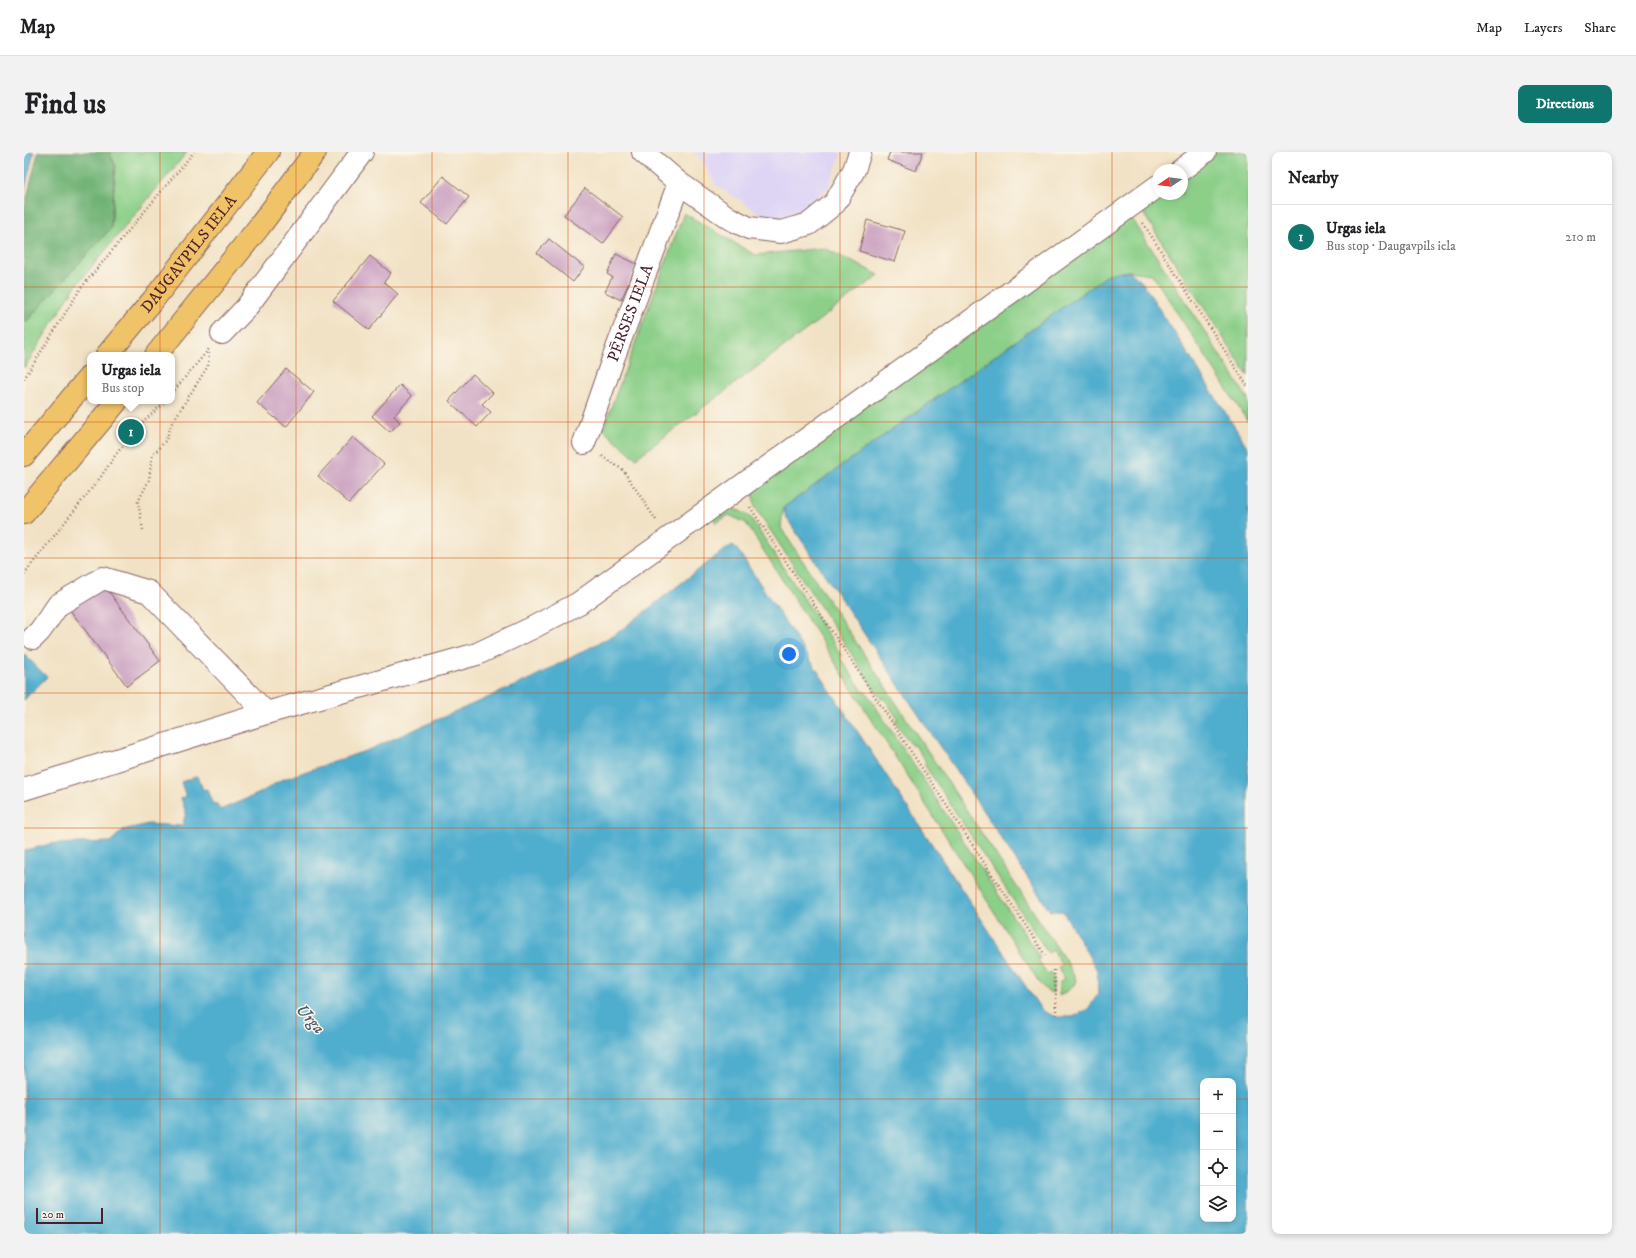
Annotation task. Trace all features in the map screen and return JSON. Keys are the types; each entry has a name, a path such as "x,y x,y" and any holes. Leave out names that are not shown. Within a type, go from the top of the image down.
{"highway":[{"name":"DAUGAVPILS IELA","path":"110,352 153,300 268,152"},
{"path":"158,352 259,227 315,152"},
{"path":"24,455 87,380"},
{"path":"24,513 115,404"}],"street":[{"path":"216,340 246,308 362,152"},
{"path":"643,152 679,183 728,218 749,228 781,232 809,224 834,203 854,170 860,152"},
{"path":"1188,165 1205,152"},
{"name":"PĒRSES IELA","path":"584,444 613,359 679,183"},
{"path":"24,789 266,713 476,654 532,628 579,602 1152,191"},
{"path":"33,638 58,605 103,578 149,592 266,713"}],"path":[{"path":"24,379 81,288 194,152"},
{"path":"1132,206 1248,387"},
{"path":"175,389 216,340"},
{"path":"143,530 138,502 149,480 152,456 166,440 172,423 208,366 216,340"},
{"path":"24,574 100,478 117,453 141,424 163,404"},
{"path":"584,444 623,470 668,539"},
{"path":"738,488 1045,955"},
{"path":"1054,970 1056,1017"}],"shaded area":[{"path":"691,152 842,152 828,188 797,215 768,219 717,186 700,157"}],"green space":[{"path":"38,152 109,152 115,166 111,228 24,324 24,210"},
{"path":"109,152 187,152 75,287 24,368 24,324 111,228 116,166"},
{"path":"1217,152 1248,152 1248,376 1143,213 1144,205 1152,199 1188,200 1188,173"},
{"path":"684,213 755,255 824,248 879,275 636,458 603,429"},
{"path":"1124,218 1133,220 1248,399 1248,422 1152,274 1129,271 1109,274 783,508 781,528 1067,963 1076,980 1070,989 1059,995 1059,983 1064,979 1058,967 1062,965 1053,950 1048,953 924,764 926,762 914,744 912,746 895,721 898,719 884,698 881,699 755,507 753,495 756,484"},
{"path":"729,508 740,511 750,517 842,656 840,658 864,693 866,692 1040,958 1038,959 1047,974 1051,972 1053,976 1053,993 1049,993 1039,982 746,523 729,515 716,523 712,514"}],"water":[{"path":"24,152 34,152 24,192"},
{"name":"Urga","path":"1129,271 1142,282 1248,448 1248,1234 24,1234 24,851 50,844 110,842 123,830 148,824 182,826 186,813 181,798 186,797 181,782 198,776 203,790 207,789 212,803 217,804 220,810 260,793 281,780 368,750 528,680 616,634 720,553 733,545 1042,1011 1056,1017 1073,1017 1088,1009 1098,994 1097,970 1063,911 1050,911 786,517 783,508 1109,274"},
{"path":"24,654 47,677 24,700"}],"building":[{"path":"890,152 923,152 916,171 887,160"},
{"path":"443,176 469,197 447,224 421,203"},
{"path":"585,188 623,217 603,244 564,215"},
{"path":"867,220 905,231 895,262 859,251"},
{"path":"549,239 584,267 573,282 537,253"},
{"path":"616,254 637,264 621,300 605,292 612,277 607,274"},
{"path":"370,256 391,273 384,282 398,294 369,330 333,301"},
{"path":"286,369 314,392 286,427 257,403"},
{"path":"473,374 493,393 482,404 491,412 477,427 449,401"},
{"path":"400,385 412,396 394,416 400,422 390,432 372,416"},
{"path":"353,437 384,464 349,503 318,476"},
{"path":"104,585 160,661 127,686 70,610"}],"place":[{"name":"Urgas iela","path":"131,432"}]}
